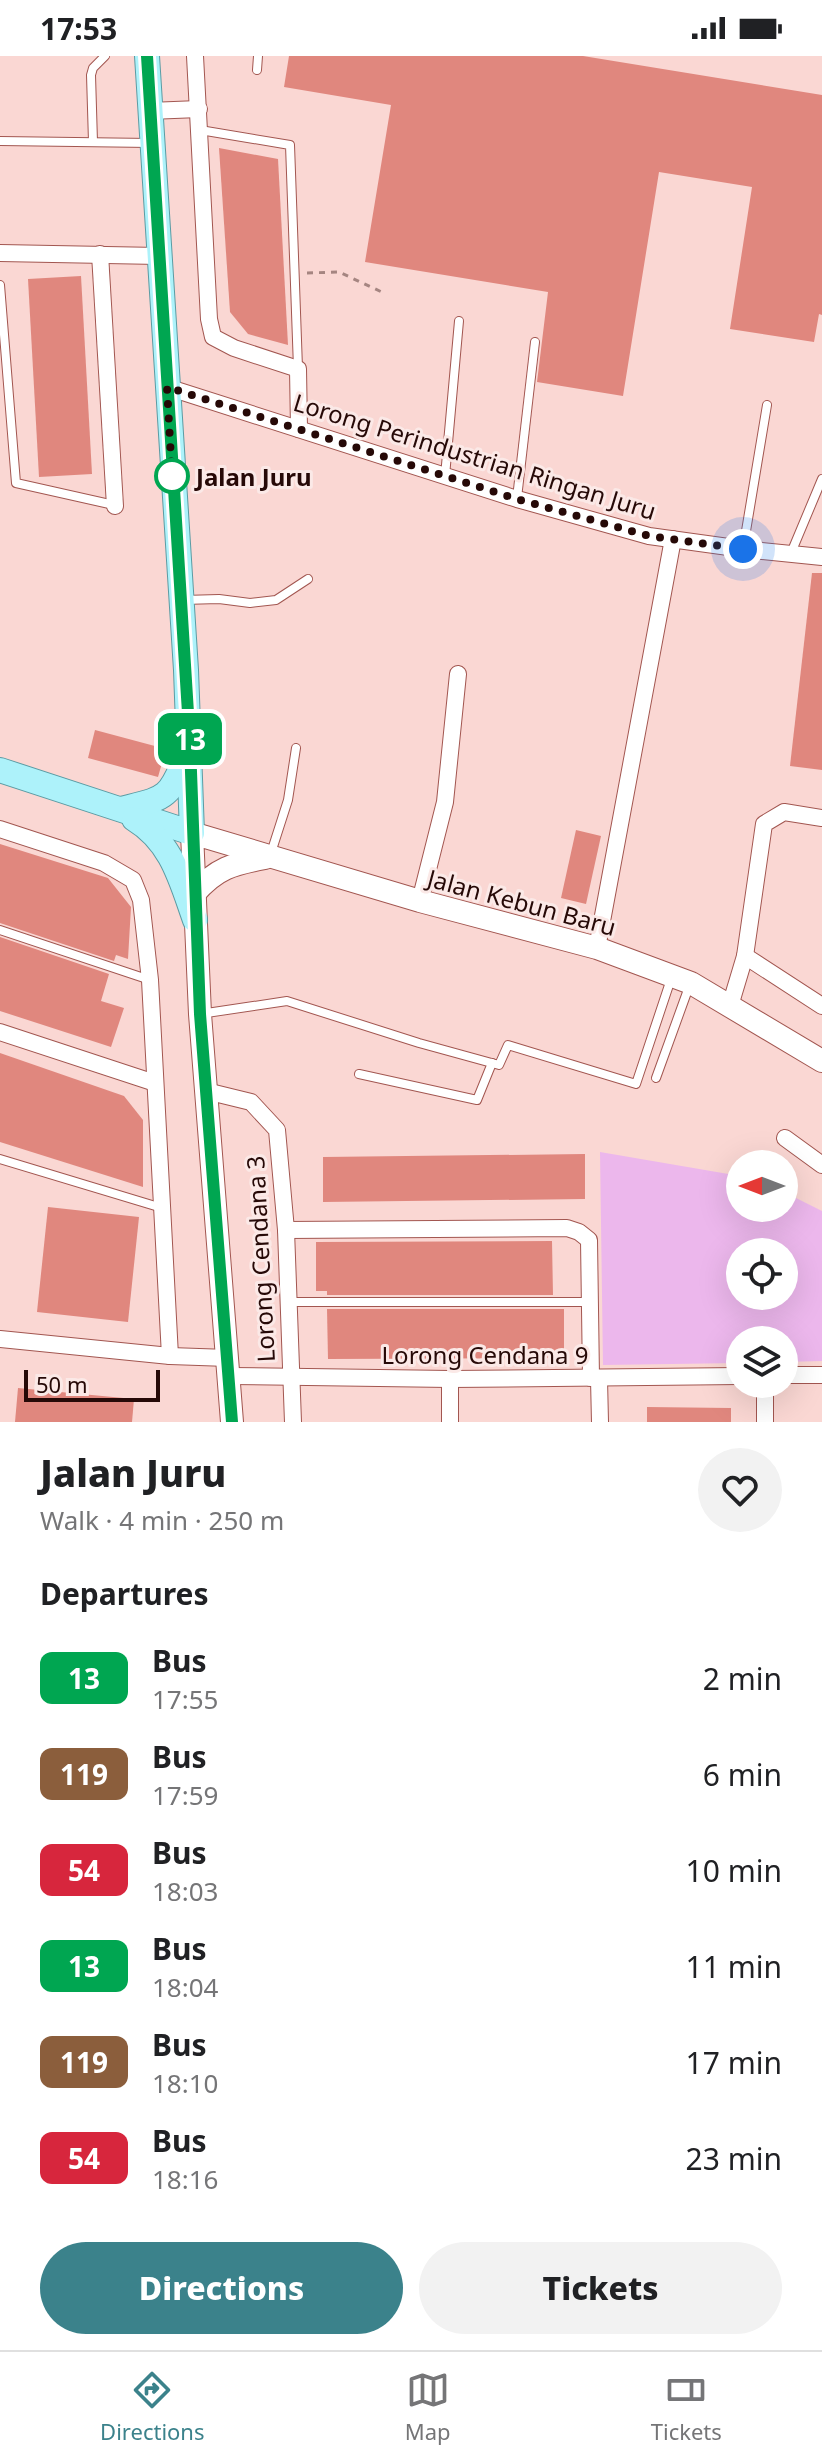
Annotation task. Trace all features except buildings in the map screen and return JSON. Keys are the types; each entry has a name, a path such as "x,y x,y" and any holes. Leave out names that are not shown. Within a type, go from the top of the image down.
{"main road":[{"path":"0,770 192,833 190,745 147,56"},
{"path":"119,810 149,802 170,791 190,745"},
{"path":"119,810 157,836 175,864 195,920"}],"street":[{"path":"195,56 209,319 213,337 234,348 298,369 299,429"},
{"path":"149,111 199,109"},
{"path":"0,253 159,256"},
{"path":"100,254 115,506"},
{"name":"Lorong Perindustrian Ringan Juru","path":"167,387 445,477 649,536 822,557"},
{"path":"597,948 673,539"},
{"path":"420,901 445,802 458,674"},
{"path":"730,1006 745,956 764,824 784,812 822,818"},
{"path":"0,829 104,863 133,880 141,900 150,980 170,1356"},
{"path":"192,833 200,1014 232,1422"},
{"name":"Jalan Kebun Baru","path":"192,833 420,901 597,948 682,979 822,1061"},
{"path":"194,894 207,878 221,870 236,863 270,857"},
{"path":"745,956 822,1006"},
{"path":"0,1032 155,1083"},
{"name":"Lorong Cendana 3","path":"206,1091 251,1102 277,1130 286,1230 293,1422"},
{"path":"785,1138 822,1165"},
{"path":"286,1230 567,1228 579,1232 589,1240 600,1422"},
{"name":"Lorong Cendana 9","path":"0,1339 170,1356 290,1376 450,1379 726,1376"},
{"path":"798,1375 822,1375"},
{"path":"450,1379 450,1422"},
{"path":"765,1398 765,1422"}],"lane":[{"path":"93,142 91,75 93,68 105,56"},
{"path":"257,70 258,56"},
{"path":"200,130 290,145 298,369"},
{"path":"0,141 152,143"},
{"path":"0,285 16,483 115,506"},
{"path":"445,477 459,321"},
{"path":"517,499 535,342"},
{"path":"743,549 767,405"},
{"path":"791,554 822,479"},
{"path":"181,600 219,599 250,603 276,600 308,579"},
{"path":"270,857 288,800 296,748"},
{"path":"0,930 150,980"},
{"path":"200,1014 287,1001 499,1065 508,1045 636,1084 682,979"},
{"path":"656,1078 682,979"},
{"path":"359,1074 477,1100 492,1063"},
{"path":"0,1159 162,1208"},
{"path":"289,1302 591,1302"}],"path":[{"path":"295,273 339,272 386,294"}],"shaded area":[{"path":"600,1152 726,1174 726,1222 798,1222 798,1199 822,1211 822,1361 798,1362 798,1326 726,1326 726,1363 603,1365"}],"bus line":[{"name":"13","path":"147,56 186,670 200,1014 232,1422"}],"place":[{"name":"Jalan Juru","path":"172,476"}],"route":[{"path":"172,476 167,387 517,499 649,536 743,549"}]}
